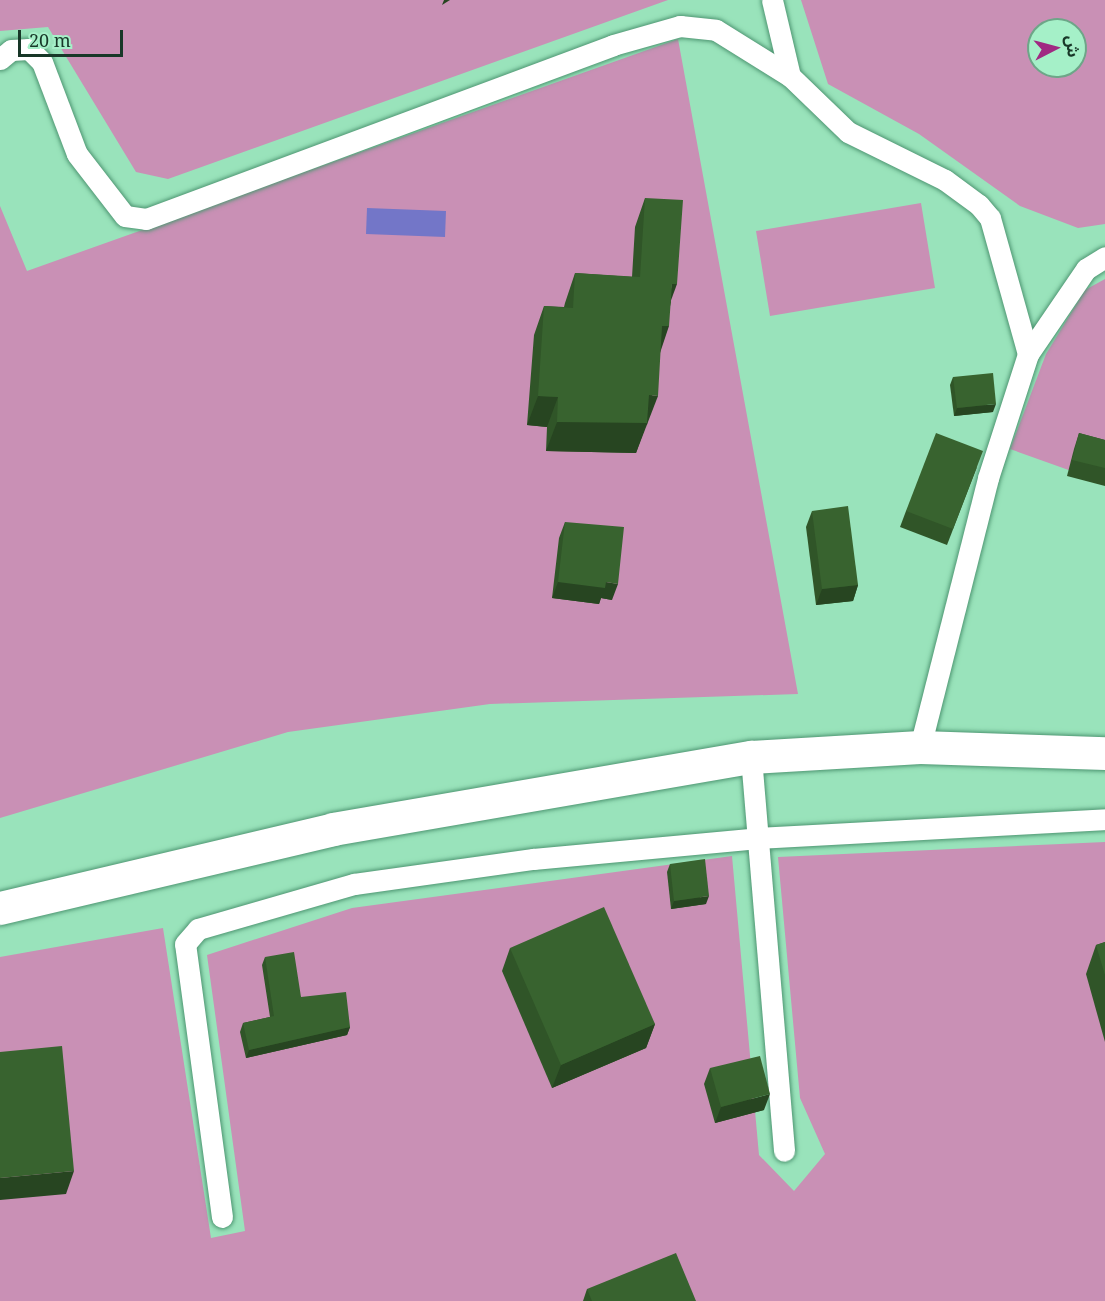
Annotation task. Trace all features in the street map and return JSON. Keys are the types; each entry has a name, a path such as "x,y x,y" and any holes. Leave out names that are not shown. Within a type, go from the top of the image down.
{"street":[{"path":"0,908 323,831 752,757 920,747 1105,753"}],"lane":[{"path":"772,0 790,76"},
{"path":"0,59 11,50 28,49 42,62 77,154 125,216 146,219 613,45 680,26 716,30 790,76 848,132 945,180 990,218 1028,354"},
{"path":"920,747 988,478 1028,354 1086,269 1105,257"},
{"path":"752,757 784,1151"},
{"path":"222,1217 185,944 198,928 354,884 533,859 758,838 1105,819"}],"shaded area":[{"path":"0,0 668,0 168,179 136,172 48,27 0,31"},
{"path":"801,0 1105,0 1105,224 1078,228 1020,206 919,134 828,84"},
{"path":"678,39 798,694 490,704 288,732 0,818 0,206 27,271"},
{"path":"921,203 935,288 770,316 756,231"},
{"path":"1105,279 1105,483 1010,449 1046,354 1085,290"},
{"path":"1105,842 1105,1301 0,1301 0,957 163,928 211,1238 245,1231 207,955 352,908 732,856 759,1155 794,1191 825,1154 800,1098 778,857"}],"water":[{"path":"367,208 446,211 445,237 366,234"}],"building":[{"path":"645,198 683,200 677,284 672,284 669,326 662,326 658,396 649,395 647,423 557,422 558,397 538,396 544,306 573,308 575,273 640,277"},
{"path":"993,373 996,404 957,408 953,377"},
{"path":"936,433 983,451 953,529 906,511"},
{"path":"1079,433 1105,440 1105,468 1072,460"},
{"path":"848,506 858,585 822,589 812,511"},
{"path":"565,522 624,527 618,584 606,582 605,588 558,582"},
{"path":"705,859 709,896 674,901 670,864"},
{"path":"604,907 655,1024 561,1065 510,948"},
{"path":"1105,942 1105,975 1096,945"},
{"path":"294,952 301,997 346,992 350,1027 249,1050 243,1023 274,1016 265,957"},
{"path":"62,1046 74,1171 0,1178 0,1052"},
{"path":"760,1056 770,1094 721,1107 710,1068"},
{"path":"676,1253 696,1301 592,1301 587,1289"}]}
